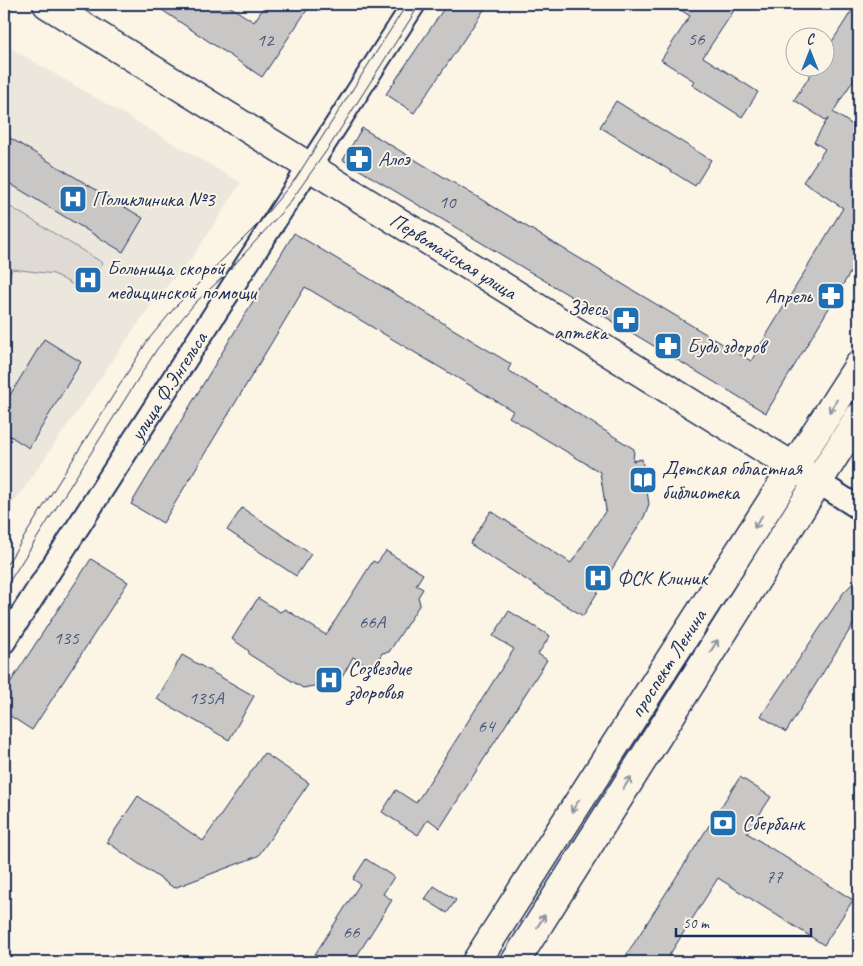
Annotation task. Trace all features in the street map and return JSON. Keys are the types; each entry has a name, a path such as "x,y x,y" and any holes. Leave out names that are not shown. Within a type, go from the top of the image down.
{"main road":[{"name":"Первомайская улица","path":"46,4 818,482"},
{"name":"проспект Ленина","path":"476,962 859,365"},
{"name":"проспект Ленина","path":"515,962 859,417"}],"street":[{"name":"улица Ф.Энгельса","path":"4,642 283,203 309,167 414,4"},
{"name":"Первомайская улица","path":"818,482 859,508"}],"shaded area":[{"name":"Больница скорой медицинской помощи","path":"4,44 241,183 194,255 151,305 4,517"},
{"path":"4,203 103,263 84,291 54,274 12,269 4,292"}],"building":[{"path":"153,4 226,4 254,22 266,4 311,4 262,77"},
{"path":"447,4 488,4 414,113 386,94"},
{"path":"671,4 727,4 735,9 703,57 758,92 742,117 692,85 694,81 661,60 690,16"},
{"path":"856,4 859,4 859,71 833,112 859,129 859,258 766,413 343,160 362,128 751,361 843,208 803,182 825,149 814,142 826,121 794,100 808,78 836,78 836,35"},
{"path":"616,101 711,160 695,186 600,127"},
{"name":"Поликлиника №3","path":"10,138 143,218 123,252 4,180 4,147"},
{"path":"294,233 511,364 508,370 634,449 633,461 642,459 649,504 644,517 583,616 470,544 491,511 571,563 606,510 600,472 509,417 513,411 305,287 163,523 131,504"},
{"path":"44,339 81,362 29,448 4,432 4,405"},
{"path":"242,508 311,554 296,576 227,530"},
{"path":"386,551 423,574 416,585 423,589 418,597 420,604 389,652 382,653 374,669 353,657 340,681 303,688 250,655 248,650 232,639 258,598 280,612 285,609 326,635 373,561 377,563"},
{"path":"91,559 128,582 32,730 4,712 4,692"},
{"path":"859,577 859,615 786,732 761,716 844,592"},
{"path":"509,611 550,636 538,654 547,660 440,828 428,819 418,835 382,812 396,790 416,803 514,649 493,636"},
{"path":"182,655 254,696 229,740 157,699"},
{"path":"264,753 309,783 258,856 174,888 107,842 138,796 203,841"},
{"path":"740,777 771,797 747,833 853,900 824,945 718,878 665,962 622,962"},
{"path":"366,859 394,877 383,894 392,900 353,962 310,962 360,884 353,879"},
{"path":"434,886 456,900 447,913 425,899"}],"tram line":[{"path":"4,569 148,340 177,305 258,224 296,178 407,4"},
{"path":"4,590 157,349 195,303 226,274 288,205 329,147 420,4"}],"place":[{"name":"Алоэ","path":"359,159"},
{"name":"Поликлиника №3","path":"73,199"},
{"name":"Больница скорой медицинской помощи","path":"88,280"},
{"name":"Апрель","path":"831,296"},
{"name":"Здесь аптека","path":"626,320"},
{"name":"Будь здоров","path":"668,346"},
{"name":"Детская областная библиотека","path":"643,480"},
{"name":"ФСК Клиник","path":"598,578"},
{"name":"Созвездие здоровья","path":"329,680"},
{"name":"Сбербанк","path":"723,823"}]}
